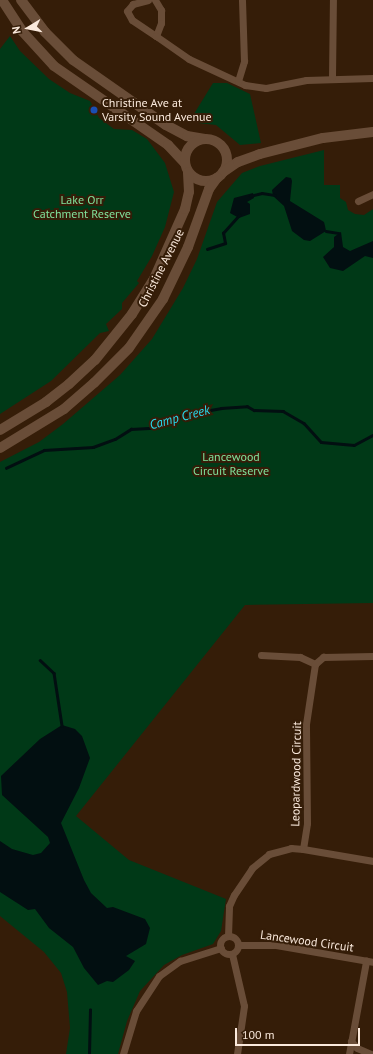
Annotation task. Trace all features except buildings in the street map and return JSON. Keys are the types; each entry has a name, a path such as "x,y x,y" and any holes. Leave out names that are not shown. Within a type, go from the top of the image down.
{"main road":[{"path":"2,0 22,31 54,66 168,145 199,180 220,175 238,162 260,154 323,138 373,132"},
{"path":"21,0 45,32 73,60 166,125 187,136 218,143 223,148 237,156 260,154"},
{"path":"186,167 188,149 192,144 205,139"},
{"path":"220,175 227,160 223,148"},
{"name":"Christine Avenue","path":"0,430 35,409 69,384 94,360 132,314 159,269 184,209 189,192 186,167"},
{"name":"Christine Avenue","path":"0,448 64,409 94,383 129,348 163,299 188,247 209,189 220,175"}],"street":[{"path":"148,0 133,4 127,11 132,20 189,59 259,89 332,77 373,78"},
{"path":"155,0 161,5 161,17 156,36"},
{"path":"238,81 244,61 242,0"},
{"path":"332,77 333,0"},
{"path":"358,201 373,194"},
{"path":"261,655 300,657 315,664 323,657 373,656"},
{"name":"Leopardwood Circuit","path":"303,848 307,823 306,724 315,664"},
{"path":"228,936 229,906 252,868 261,859 279,850 303,848 373,861"},
{"path":"232,954 225,953 221,948 222,940 228,936 234,937 238,945 232,954 244,1006 237,1054"},
{"name":"Lancewood Circuit","path":"238,945 276,945 370,962"},
{"path":"123,1054 136,1011 159,976 180,961 221,948"},
{"path":"349,1054 370,962"},
{"path":"351,1041 357,1048 371,1054"}],"green space":[{"name":"Lake Orr Catchment Reserve","path":"10,36 20,51 49,79 70,93 90,101 99,118 114,129 132,130 147,139 165,163 174,192 165,227 152,256 137,281 139,283 122,303 122,309 106,324 109,331 100,333 51,381 0,414 0,49"},
{"path":"213,83 227,83 250,94 261,143 240,145 216,125 189,122"},
{"name":"Lancewood Circuit Reserve","path":"324,150 324,185 340,185 340,198 346,202 348,210 355,214 364,215 373,209 373,603 245,605 76,816 129,860 226,899 221,931 213,944 182,955 164,965 140,991 127,1021 118,1054 66,1054 70,1028 67,992 61,973 44,952 0,916 0,462 39,442 63,424 120,375 152,339 183,288 197,259 217,202 242,173 260,166"}],"shaded area":[{"path":"286,177 291,178 292,181 290,201 324,222 326,231 310,241 304,240 292,231 284,206 273,196 272,190"},
{"path":"253,193 254,198 247,202 250,204 250,214 239,218 230,213 234,198"},
{"path":"341,232 343,247 350,251 373,241 373,258 365,256 343,271 330,268 323,257 334,247 334,237"},
{"path":"62,725 75,729 82,736 90,758 79,788 61,823 84,880 91,893 107,908 113,907 145,919 150,928 146,944 126,956 135,961 129,970 113,982 107,981 98,985 84,968 73,947 49,928 35,909 28,910 0,892 0,841 12,849 33,855 41,853 50,843 48,837 2,795 1,776 40,739"}],"waterway":[{"path":"250,196 262,193 275,195"},
{"path":"207,249 225,243 223,233 239,215"},
{"path":"326,231 339,233"},
{"name":"Camp Creek","path":"6,468 44,450 93,447 115,439 131,429 153,428 182,415 221,408 247,406 254,410 283,411 304,423 321,442 354,445 373,435"},
{"path":"40,660 54,673 62,725"},
{"path":"89,1054 90,1010"}],"place":[{"name":"Christine Ave at Varsity Sound Avenue","path":"94,110"}]}
